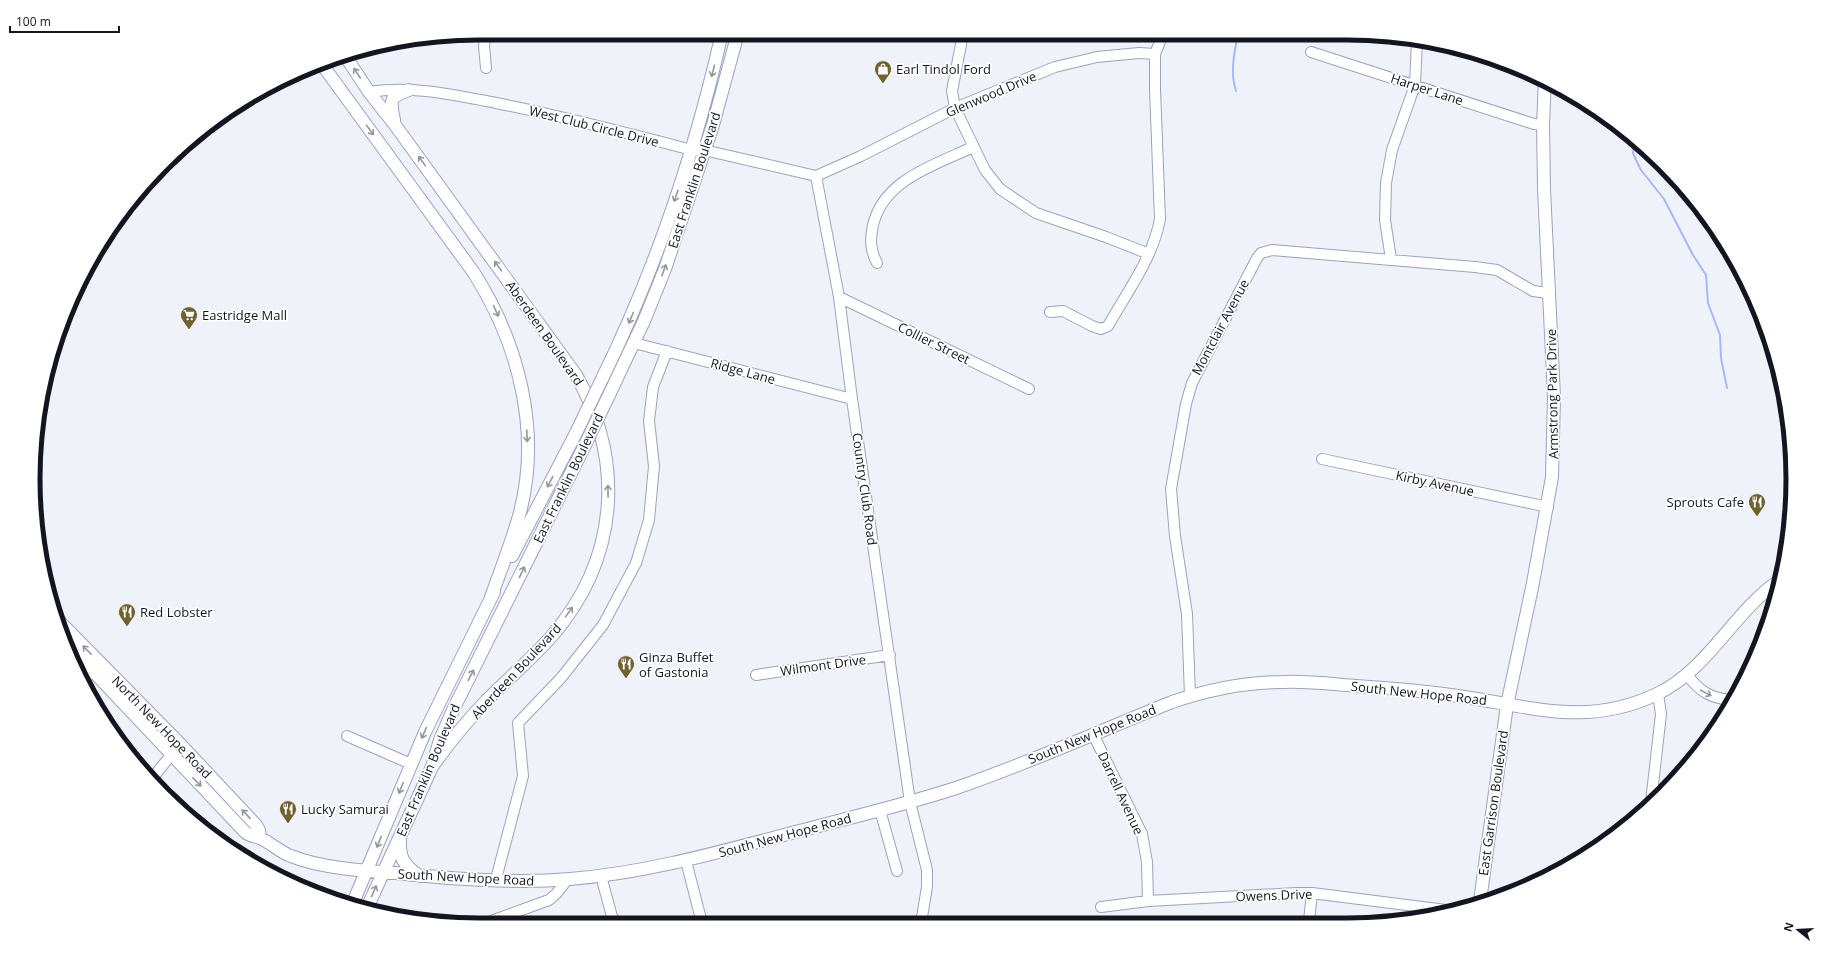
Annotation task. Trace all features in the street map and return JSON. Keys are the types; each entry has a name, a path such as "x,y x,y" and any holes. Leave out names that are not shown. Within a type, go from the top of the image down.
{"main road":[{"name":"East Franklin Boulevard","path":"354,900 438,702 533,514 575,435 622,339 649,274 692,150 720,40"},
{"name":"East Franklin Boulevard","path":"369,904 432,767 440,740 453,710 634,343 665,269 724,88 736,40"},
{"name":"Aberdeen Boulevard","path":"348,60 369,92 395,125 576,375 586,392 606,452 608,470 607,516 599,553 581,595 551,637 485,703 432,767"},
{"name":"Aberdeen Boulevard","path":"325,68 474,273 494,306 514,355 521,381 526,418 527,465 519,516 490,600"},
{"name":"Armstrong Park Drive","path":"1507,705 1548,507 1552,477 1555,419 1548,294 1543,125 1545,87"},
{"path":"395,125 390,107 391,103 397,94 409,90"},
{"name":"South New Hope Road","path":"367,871 419,876 567,880 601,876 686,861 910,802 991,776 1190,696 1230,687 1283,682 1438,693 1491,700 1507,705 1572,713 1594,713 1626,706 1658,694 1687,674 1704,659 1760,595 1773,585"},
{"name":"North New Hope Road","path":"66,628 181,745 256,825 259,830 260,838"},
{"name":"North New Hope Road","path":"77,655 245,832 253,837 260,838 279,850 299,859 367,871"},
{"name":"East Garrison Boulevard","path":"1481,897 1507,705"},
{"path":"156,738 163,739 173,745 181,745"},
{"path":"401,834 401,854 403,861 419,876"}],"street":[{"path":"485,40 486,68"},
{"path":"962,40 952,91 955,108 985,170 1000,189 1016,202 1036,213 1106,237 1149,254"},
{"path":"1050,312 1062,311 1101,329 1108,326 1149,254 1157,236 1160,219 1155,54 1161,40"},
{"path":"1391,259 1385,220 1386,183 1392,150 1415,85 1417,46"},
{"name":"Harper Lane","path":"1311,52 1534,124 1543,125"},
{"name":"Glenwood Drive","path":"816,176 861,156 955,108 1055,67 1097,57 1139,53 1155,54"},
{"name":"West Club Circle Drive","path":"369,92 389,89 453,95 598,125 692,150 704,150 816,176"},
{"path":"877,263 872,253 870,237 876,215 886,198 898,185 914,174 973,147"},
{"name":"Country Club Road","path":"816,176 839,297 852,399 910,802 927,870 927,887 922,918"},
{"name":"Montclair Avenue","path":"1190,696 1188,614 1175,536 1171,489 1188,394 1198,369 1261,253 1267,250 1282,250 1475,266 1497,270 1533,291 1548,294"},
{"name":"Collier Street","path":"839,297 1029,389"},
{"name":"Ridge Lane","path":"634,343 852,399"},
{"path":"496,879 523,776 518,723 560,678 603,625 636,563 649,520 654,466 649,421 652,394 667,351"},
{"name":"Kirby Avenue","path":"1322,459 1548,507"},
{"name":"Wilmont Drive","path":"756,675 890,655"},
{"path":"87,677 92,670"},
{"path":"1687,674 1696,686 1704,693 1713,697 1726,699"},
{"path":"1652,794 1662,714 1658,694"},
{"name":"Darrell Avenue","path":"1093,734 1142,834 1147,862 1148,901"},
{"path":"347,736 411,764"},
{"path":"155,775 171,755"},
{"path":"880,810 897,871"},
{"path":"686,861 701,918"},
{"path":"601,876 612,918"},
{"path":"500,918 549,900 567,880"},
{"path":"1309,918 1312,893"},
{"name":"Owens Drive","path":"1101,907 1148,901 1312,893 1437,909"}],"waterway":[{"path":"1236,91 1233,70 1237,40"},
{"path":"1633,147 1633,153 1641,170 1664,199 1693,255 1706,275 1708,303 1720,335 1721,358 1727,388"}],"place":[{"name":"Earl Tindol Ford","path":"883,84"},
{"name":"Eastridge Mall","path":"189,330"},
{"name":"Sprouts Cafe","path":"1757,517"},
{"name":"Red Lobster","path":"127,627"},
{"name":"Ginza Buffet of Gastonia","path":"626,679"},
{"name":"Lucky Samurai","path":"288,824"}]}
